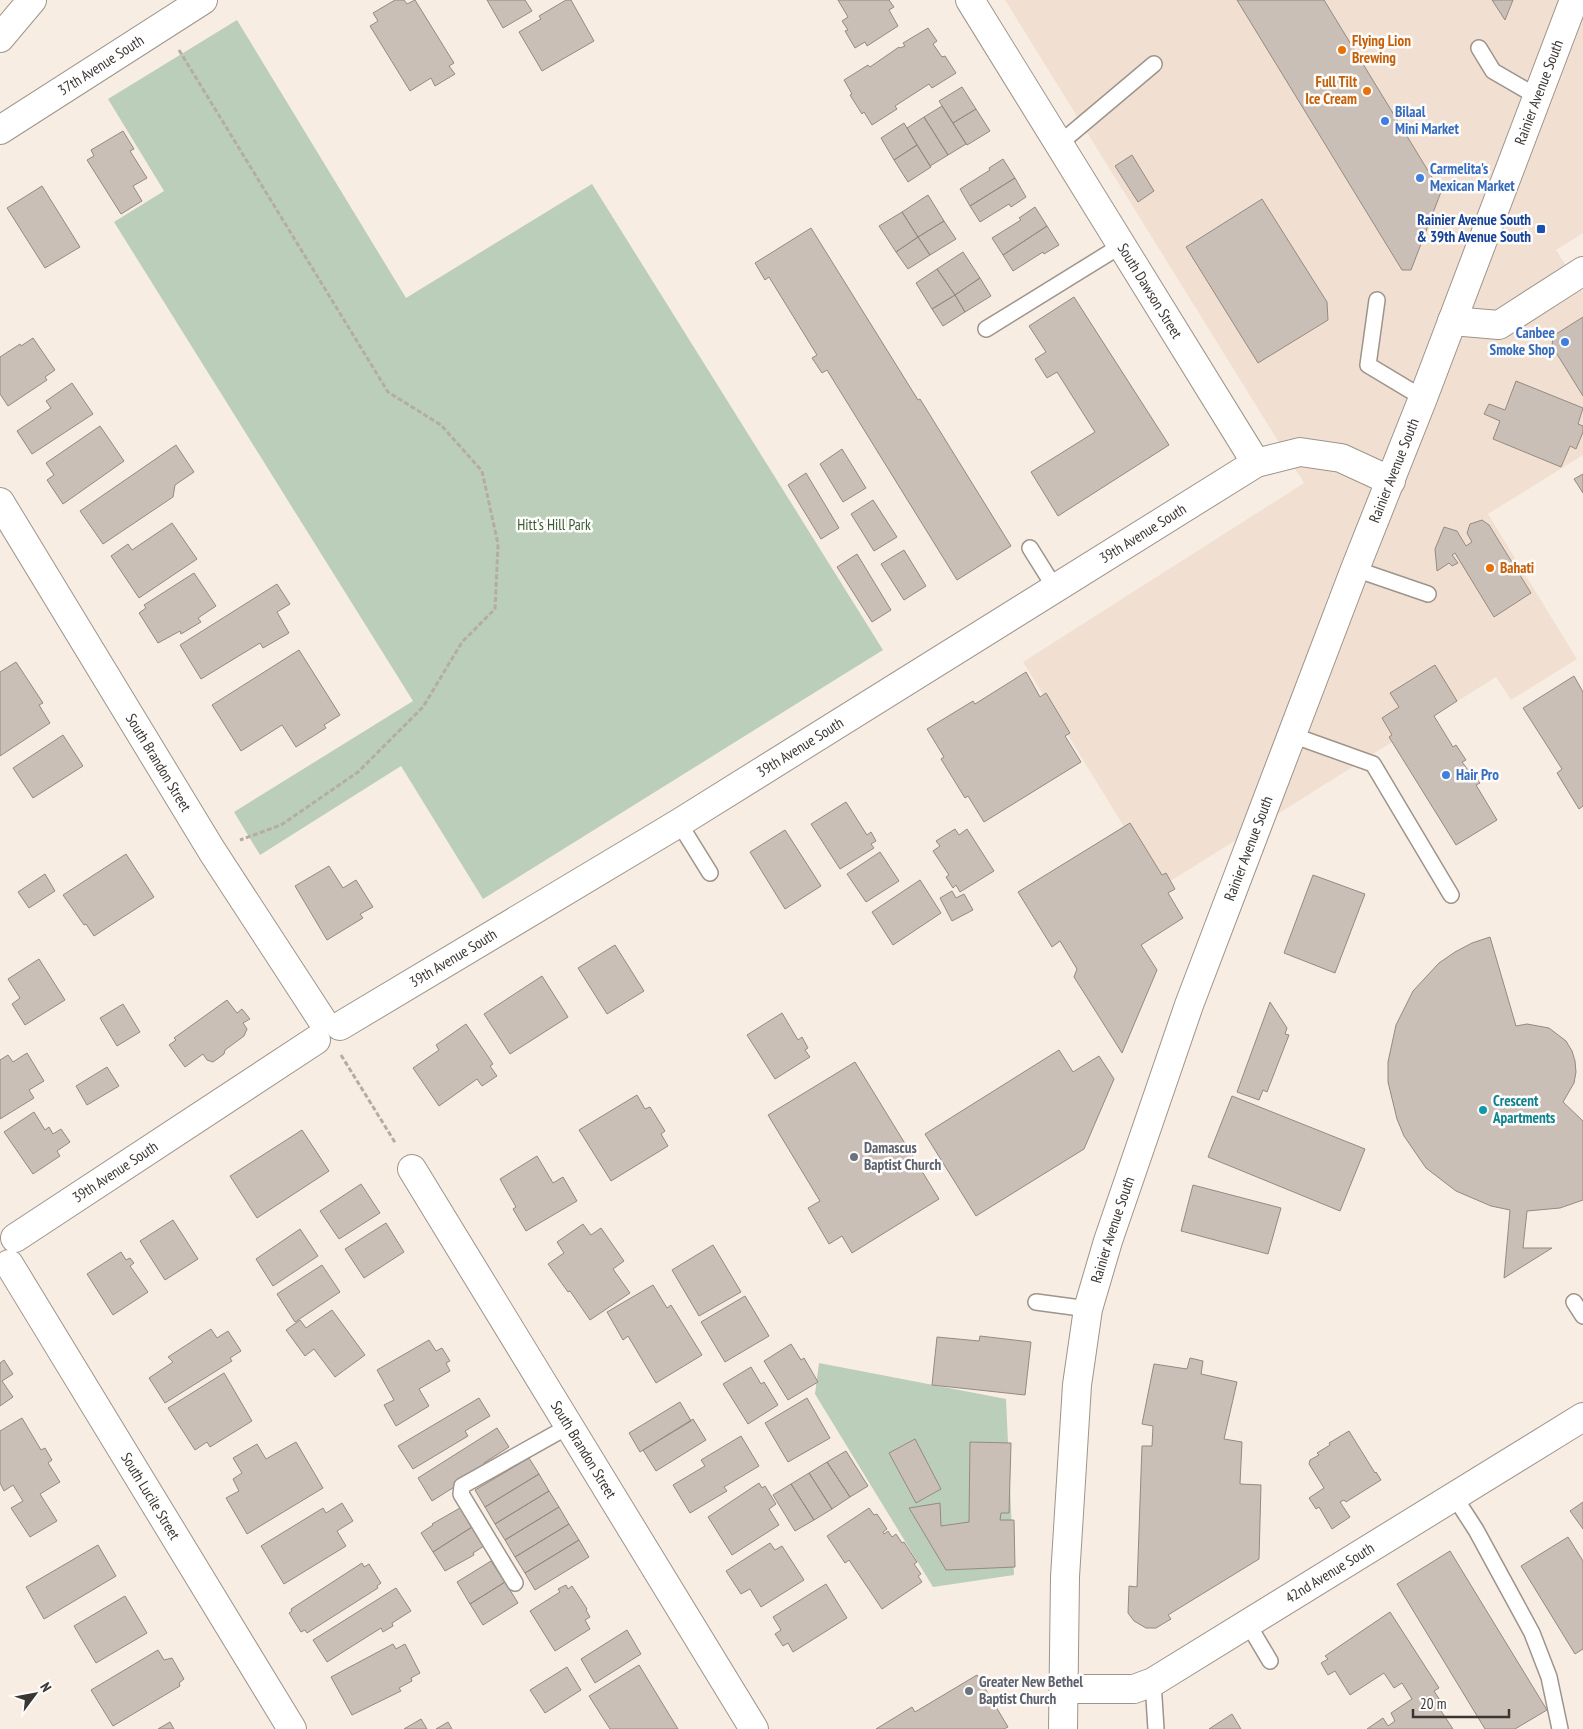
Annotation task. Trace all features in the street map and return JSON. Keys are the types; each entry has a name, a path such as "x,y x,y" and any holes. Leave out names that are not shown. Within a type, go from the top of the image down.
{"street":[{"path":"0,38 32,0"},
{"name":"37th Avenue South","path":"0,130 202,0"},
{"name":"South Dawson Street","path":"970,0 1256,462"},
{"name":"Rainier Avenue South","path":"1063,1729 1065,1576 1077,1385 1088,1309 1108,1241 1189,1005 1574,0"},
{"path":"1452,321 1499,325 1583,271"},
{"path":"1256,462 1300,452 1333,456 1391,481"},
{"name":"39th Avenue South","path":"6,1249 328,1033 679,823 1256,462"},
{"name":"South Brandon Street","path":"0,502 212,851 328,1033"},
{"name":"South Brandon Street","path":"412,1170 754,1729"},
{"name":"South Lucile Street","path":"6,1249 292,1729"},
{"name":"42nd Avenue South","path":"1064,1689 1134,1689 1153,1682 1583,1417"}],"lane":[{"path":"1479,48 1493,71 1538,97"},
{"path":"1059,144 1154,64"},
{"path":"986,329 1122,245"},
{"path":"1377,300 1368,364 1423,398"},
{"path":"1030,548 1055,588"},
{"path":"1355,569 1428,594"},
{"path":"1292,735 1373,764 1451,896"},
{"path":"679,823 710,873"},
{"path":"1036,1302 1088,1309"},
{"path":"1574,1302 1583,1316"},
{"path":"516,1583 461,1494 462,1486 569,1426"},
{"path":"1454,1496 1476,1530 1532,1633 1549,1677 1560,1729"},
{"path":"1248,1624 1270,1661"},
{"path":"1153,1682 1156,1729"}],"path":[{"path":"163,24 388,392 442,425 482,471 498,544 495,609 462,642 423,707 358,772 281,825 212,851"},
{"path":"328,1033 412,1170"}],"shaded area":[{"path":"1005,0 1583,0 1583,233 1556,250 1583,292 1583,455 1488,514 1577,659 1511,700 1496,677 1161,887 1023,662 1304,483"}],"green space":[{"name":"Hitt's Hill Park","path":"237,20 406,298 592,184 883,650 483,899 401,766 260,855 234,812 413,701 114,222 164,191 108,99"},
{"path":"819,1363 1006,1399 1014,1575 933,1587 815,1394"}],"building":[{"path":"395,0 404,0 407,4 415,0 454,63 449,66 455,74 435,86 431,78 410,91 370,26 378,21 373,13"},
{"path":"487,0 525,0 532,11 503,28"},
{"path":"566,0 571,0 594,41 542,71 519,32 541,19 539,16"},
{"path":"838,0 889,0 894,7 889,10 898,26 867,46 865,42 855,48 845,31 848,30 842,21 848,17"},
{"path":"1237,0 1324,0 1441,192 1411,270 1402,270"},
{"path":"1492,0 1513,0 1505,20"},
{"path":"928,28 937,41 933,44 942,57 945,56 956,73 932,88 929,84 895,106 897,109 872,125 864,112 862,114 850,95 852,94 844,80 868,65 870,67 899,47 905,46 903,43"},
{"path":"962,87 976,109 953,123 939,101"},
{"path":"942,106 966,144 948,155 924,117"},
{"path":"976,109 990,131 967,145 953,123"},
{"path":"924,117 948,155 930,166 907,128"},
{"path":"904,123 917,145 894,160 881,138"},
{"path":"123,131 134,149 130,151 147,178 133,186 142,201 121,214 87,160 94,156 91,150"},
{"path":"917,145 931,167 908,182 894,160"},
{"path":"1132,155 1154,191 1138,202 1115,166"},
{"path":"1003,159 1015,178 970,206 960,189 990,170 989,168"},
{"path":"1015,178 1026,197 1011,207 1009,204 980,222 970,206"},
{"path":"42,186 80,247 45,268 7,208"},
{"path":"928,195 944,221 918,237 902,212"},
{"path":"1262,199 1327,302 1328,320 1258,363 1186,247"},
{"path":"1035,207 1047,226 1003,255 992,238 1021,220 1019,218"},
{"path":"902,212 918,237 896,252 879,226"},
{"path":"944,221 956,239 930,255 918,237"},
{"path":"1047,226 1059,245 1044,254 1043,252 1013,271 1003,255"},
{"path":"811,228 1011,546 957,580 827,370 822,373 812,358 817,355 769,277 765,280 755,263"},
{"path":"918,237 930,255 908,269 896,252"},
{"path":"963,252 980,278 955,295 937,269"},
{"path":"937,269 955,295 932,309 916,283"},
{"path":"980,278 991,296 965,312 955,295"},
{"path":"955,295 965,312 943,326 932,309"},
{"path":"1074,297 1169,445 1058,516 1031,472 1095,432 1057,372 1047,378 1035,359 1046,352 1029,326"},
{"path":"1583,317 1583,396 1552,346 1553,336"},
{"path":"33,338 55,370 45,377 47,380 8,406 0,394 0,357"},
{"path":"1516,381 1583,408 1578,424 1583,426 1583,432 1576,449 1570,446 1561,467 1493,439 1500,421 1484,414 1489,404 1505,410"},
{"path":"72,383 93,414 32,454 17,431 51,408 46,401"},
{"path":"100,426 124,461 63,504 47,480 54,475 46,463"},
{"path":"176,445 194,472 175,485 173,497 103,544 80,511"},
{"path":"842,449 866,488 843,502 820,464"},
{"path":"806,473 839,528 821,539 788,485"},
{"path":"1583,474 1583,493 1574,479"},
{"path":"873,500 897,537 874,551 851,514"},
{"name":"Bahati","path":"1482,520 1489,525 1531,593 1494,617 1455,553 1452,555 1458,563 1452,566 1449,563 1437,571 1435,549 1444,527 1457,531 1466,546 1472,542 1467,533 1470,524"},
{"path":"172,523 197,559 139,598 111,556 128,544 132,550"},
{"path":"904,550 926,586 904,600 881,564"},
{"path":"857,554 891,610 872,622 837,567"},
{"path":"194,573 216,606 198,618 201,622 181,634 180,631 158,643 139,613 146,608 144,605"},
{"path":"277,584 290,604 277,612 289,633 263,648 260,643 201,679 180,645"},
{"path":"299,650 340,715 324,725 326,728 296,747 282,725 241,751 212,705"},
{"path":"16,662 43,703 39,705 50,723 0,756 0,672"},
{"path":"1435,665 1457,701 1434,716 1453,747 1456,745 1466,760 1462,762 1468,770 1471,768 1480,783 1476,785 1497,820 1456,845 1389,737 1392,735 1382,718 1399,707 1390,693"},
{"path":"1026,672 1040,697 1046,693 1070,733 1065,736 1081,762 984,822 968,796 965,798 941,759 944,757 927,729 973,701 975,704"},
{"path":"1574,676 1583,692 1583,806 1579,809 1557,773 1562,769 1523,708"},
{"path":"63,735 83,766 33,798 13,768"},
{"path":"846,802 867,835 871,832 876,841 871,844 874,848 840,869 811,824"},
{"path":"1130,823 1162,875 1166,873 1175,889 1168,893 1183,918 1141,945 1157,970 1122,1053 1074,977 1077,969 1060,941 1052,947 1018,892"},
{"path":"955,829 959,835 967,829 994,871 960,892 956,885 953,888 946,877 949,875 933,851 940,846 936,841"},
{"path":"785,830 821,886 785,909 750,852"},
{"path":"880,852 899,881 866,902 847,874"},
{"path":"126,854 154,897 94,936 63,895"},
{"path":"329,866 343,888 356,880 373,907 360,914 363,918 327,940 295,886"},
{"path":"45,874 55,891 29,908 18,892"},
{"path":"1313,875 1365,894 1335,973 1284,953"},
{"path":"920,880 941,913 893,945 872,912"},
{"path":"952,891 956,898 964,894 973,910 952,921 940,898"},
{"name":"Crescent Apartments","path":"1490,937 1516,1026 1527,1024 1549,1028 1566,1041 1572,1051 1576,1072 1574,1083 1563,1102 1583,1121 1583,1200 1560,1208 1527,1211 1523,1248 1552,1248 1504,1278 1510,1210 1491,1206 1456,1191 1426,1168 1404,1136 1397,1119 1388,1082 1388,1062 1396,1025 1413,991 1439,963 1472,943"},
{"path":"615,945 644,991 607,1014 578,968"},
{"path":"39,959 65,1000 25,1025 12,1004 20,998 8,979"},
{"path":"542,976 568,1017 510,1054 484,1014"},
{"path":"227,1000 237,1013 242,1009 250,1019 243,1023 247,1029 244,1036 213,1062 207,1060 203,1054 185,1067 169,1045 176,1040 174,1038"},
{"path":"1270,1002 1287,1028 1285,1034 1289,1035 1267,1092 1263,1090 1259,1100 1237,1092"},
{"path":"123,1004 140,1032 117,1046 100,1018"},
{"path":"782,1013 798,1040 802,1037 808,1048 805,1050 810,1057 775,1079 747,1035"},
{"path":"466,1024 493,1064 490,1066 497,1076 482,1086 477,1079 439,1106 413,1068 439,1050 436,1045"},
{"path":"1059,1050 1073,1072 1099,1056 1114,1079 1084,1149 976,1216 925,1134"},
{"path":"27,1053 44,1081 29,1090 34,1098 0,1119 0,1060 8,1055 13,1062"},
{"name":"Damascus Baptist Church","path":"855,1062 939,1199 852,1253 842,1236 829,1244 808,1208 820,1201 768,1115"},
{"path":"107,1067 119,1086 87,1105 76,1086"},
{"path":"637,1095 645,1109 650,1107 665,1131 661,1134 668,1146 611,1181 579,1130"},
{"path":"1232,1096 1365,1149 1340,1211 1208,1157"},
{"path":"34,1112 45,1130 49,1127 53,1134 61,1129 70,1142 57,1151 60,1156 33,1174 4,1132"},
{"path":"302,1130 329,1171 257,1218 230,1176"},
{"path":"537,1156 553,1183 563,1177 577,1201 526,1231 513,1209 516,1207 500,1179"},
{"path":"361,1184 380,1213 339,1239 320,1211"},
{"path":"1193,1185 1281,1208 1268,1254 1181,1231"},
{"path":"173,1220 198,1259 165,1280 140,1241"},
{"path":"386,1223 404,1252 364,1278 345,1249"},
{"path":"583,1224 591,1235 601,1228 624,1261 613,1269 630,1293 590,1320 548,1264 564,1253 557,1242"},
{"path":"300,1229 318,1256 273,1286 256,1259"},
{"path":"713,1245 741,1292 699,1316 672,1270"},
{"path":"121,1252 126,1260 130,1258 134,1263 130,1266 148,1292 113,1315 87,1274"},
{"path":"322,1265 340,1292 295,1322 277,1294"},
{"path":"653,1285 667,1308 671,1305 702,1355 656,1383 628,1336 623,1340 607,1312"},
{"path":"745,1296 769,1336 725,1362 701,1322"},
{"path":"332,1310 365,1355 335,1377 314,1349 305,1356 286,1330 300,1320 306,1328"},
{"path":"211,1329 217,1338 228,1331 241,1351 230,1358 232,1361 165,1403 149,1378 173,1362 168,1357"},
{"path":"980,1336 1031,1342 1025,1395 932,1385 937,1337 979,1341"},
{"path":"429,1340 436,1351 442,1348 450,1361 446,1363 450,1371 419,1389 429,1406 396,1426 384,1405 394,1400 377,1370"},
{"path":"791,1344 801,1360 804,1358 818,1382 788,1400 764,1361"},
{"path":"1190,1358 1203,1361 1201,1374 1237,1382 1224,1439 1242,1442 1240,1484 1261,1485 1259,1559 1168,1615 1171,1619 1156,1628 1146,1628 1134,1621 1128,1613 1129,1586 1137,1587 1142,1446 1152,1446 1153,1426 1142,1424 1154,1364 1187,1369"},
{"path":"4,1360 13,1374 2,1381 13,1397 0,1406 0,1363"},
{"path":"751,1367 761,1384 764,1382 778,1405 748,1424 723,1384"},
{"path":"224,1373 252,1421 210,1447 207,1442 195,1450 168,1408"},
{"path":"479,1398 490,1416 465,1431 468,1436 413,1469 398,1446"},
{"path":"807,1398 830,1438 788,1462 765,1423"},
{"path":"680,1402 691,1421 640,1452 629,1433"},
{"path":"22,1418 41,1450 45,1448 52,1460 48,1463 60,1482 40,1494 57,1521 30,1537 11,1508 23,1501 13,1485 4,1491 0,1483 0,1431"},
{"path":"693,1419 706,1440 656,1471 643,1450"},
{"path":"497,1428 509,1447 484,1463 486,1467 432,1501 418,1478"},
{"path":"1349,1431 1381,1480 1346,1502 1344,1500 1340,1502 1350,1517 1332,1529 1319,1507 1316,1509 1309,1498 1324,1488 1309,1464 1310,1460 1319,1455 1317,1453 1330,1445 1329,1443"},
{"path":"741,1436 759,1466 724,1487 727,1491 690,1513 673,1485 705,1466 701,1460"},
{"path":"915,1439 941,1489 916,1503 889,1453"},
{"path":"296,1442 323,1488 247,1534 226,1498 239,1491 233,1479 242,1473 233,1458 257,1444 266,1459"},
{"path":"970,1442 1011,1443 1009,1513 1001,1513 1000,1520 1014,1520 1015,1567 946,1570 909,1508 940,1503 941,1526 969,1522"},
{"path":"846,1451 868,1486 850,1497 827,1462"},
{"path":"529,1458 539,1474 485,1507 475,1490"},
{"path":"827,1462 850,1497 832,1509 809,1473"},
{"path":"809,1473 832,1509 814,1520 791,1484"},
{"path":"539,1474 549,1491 495,1524 485,1507"},
{"path":"759,1483 762,1488 765,1486 776,1504 769,1509 779,1525 732,1555 708,1517"},
{"path":"791,1484 814,1520 795,1531 773,1495"},
{"path":"549,1491 559,1507 505,1540 495,1524"},
{"path":"1583,1502 1583,1529 1570,1511"},
{"path":"342,1503 353,1521 337,1531 346,1546 284,1584 261,1546 323,1508 326,1513"},
{"path":"559,1507 569,1524 515,1557 505,1540"},
{"path":"460,1508 472,1527 433,1552 421,1533 432,1524"},
{"path":"869,1508 874,1515 877,1514 887,1529 883,1532 884,1534 888,1531 892,1537 896,1534 902,1543 904,1542 917,1562 914,1564 921,1574 918,1576 922,1582 882,1609 849,1560 845,1563 827,1536"},
{"path":"569,1524 579,1540 525,1573 515,1557"},
{"path":"472,1527 484,1546 473,1553 474,1555 445,1571 433,1552"},
{"path":"1568,1537 1583,1561 1583,1649 1575,1654 1521,1566"},
{"path":"579,1540 589,1557 535,1590 525,1573"},
{"path":"770,1543 775,1550 782,1546 804,1580 761,1607 750,1589 741,1594 726,1571"},
{"path":"98,1545 116,1576 44,1619 26,1587"},
{"path":"1450,1551 1547,1710 1515,1729 1485,1729 1397,1584"},
{"path":"491,1561 505,1582 470,1604 457,1582"},
{"path":"362,1563 364,1567 369,1564 381,1583 377,1586 378,1588 307,1633 305,1630 301,1632 289,1613 292,1611 291,1609"},
{"path":"505,1582 518,1603 483,1625 470,1604"},
{"path":"826,1584 847,1618 793,1652 788,1643 783,1646 775,1634 781,1630 773,1617"},
{"path":"566,1585 568,1589 572,1586 587,1609 590,1617 585,1620 590,1629 555,1651 530,1611 560,1592 558,1589"},
{"path":"396,1588 411,1611 392,1623 393,1626 383,1632 381,1628 327,1662 313,1640"},
{"path":"125,1596 147,1633 96,1663 74,1626"},
{"path":"1390,1612 1439,1688 1434,1691 1445,1708 1441,1711 1453,1729 1367,1729 1383,1718 1388,1726 1395,1721 1391,1713 1412,1699 1402,1683 1394,1688 1384,1673 1350,1695 1335,1671 1328,1675 1321,1663 1328,1659 1325,1656"},
{"path":"627,1630 641,1654 595,1683 581,1659"},
{"path":"393,1644 396,1649 405,1644 420,1673 411,1678 412,1681 399,1688 401,1691 352,1715 331,1677"},
{"path":"158,1650 164,1660 172,1658 184,1679 179,1683 180,1686 113,1726 91,1690"},
{"path":"639,1665 678,1729 610,1729 589,1696"},
{"path":"567,1667 581,1690 545,1713 530,1690"},
{"name":"Greater New Bethel Baptist Church","path":"977,1675 1008,1727 1004,1729 876,1729 912,1707 915,1712"},
{"path":"1232,1714 1241,1729 1209,1729"},
{"path":"421,1719 427,1729 404,1729"},
{"path":"170,1722 174,1729 158,1729"},
{"path":"448,1722 452,1729 436,1729"}],"place":[{"name":"Flying Lion Brewing","path":"1342,50"},
{"name":"Full Tilt Ice Cream","path":"1367,91"},
{"name":"Bilaal Mini Market","path":"1385,121"},
{"name":"Carmelita's Mexican Market","path":"1420,178"},
{"name":"Rainier Avenue South & 39th Avenue South","path":"1541,229"},
{"name":"Canbee Smoke Shop","path":"1565,342"},
{"name":"Bahati","path":"1490,568"},
{"name":"Hair Pro","path":"1446,775"},
{"name":"Crescent Apartments","path":"1483,1110"},
{"name":"Damascus Baptist Church","path":"854,1157"},
{"name":"Greater New Bethel Baptist Church","path":"969,1691"}]}
